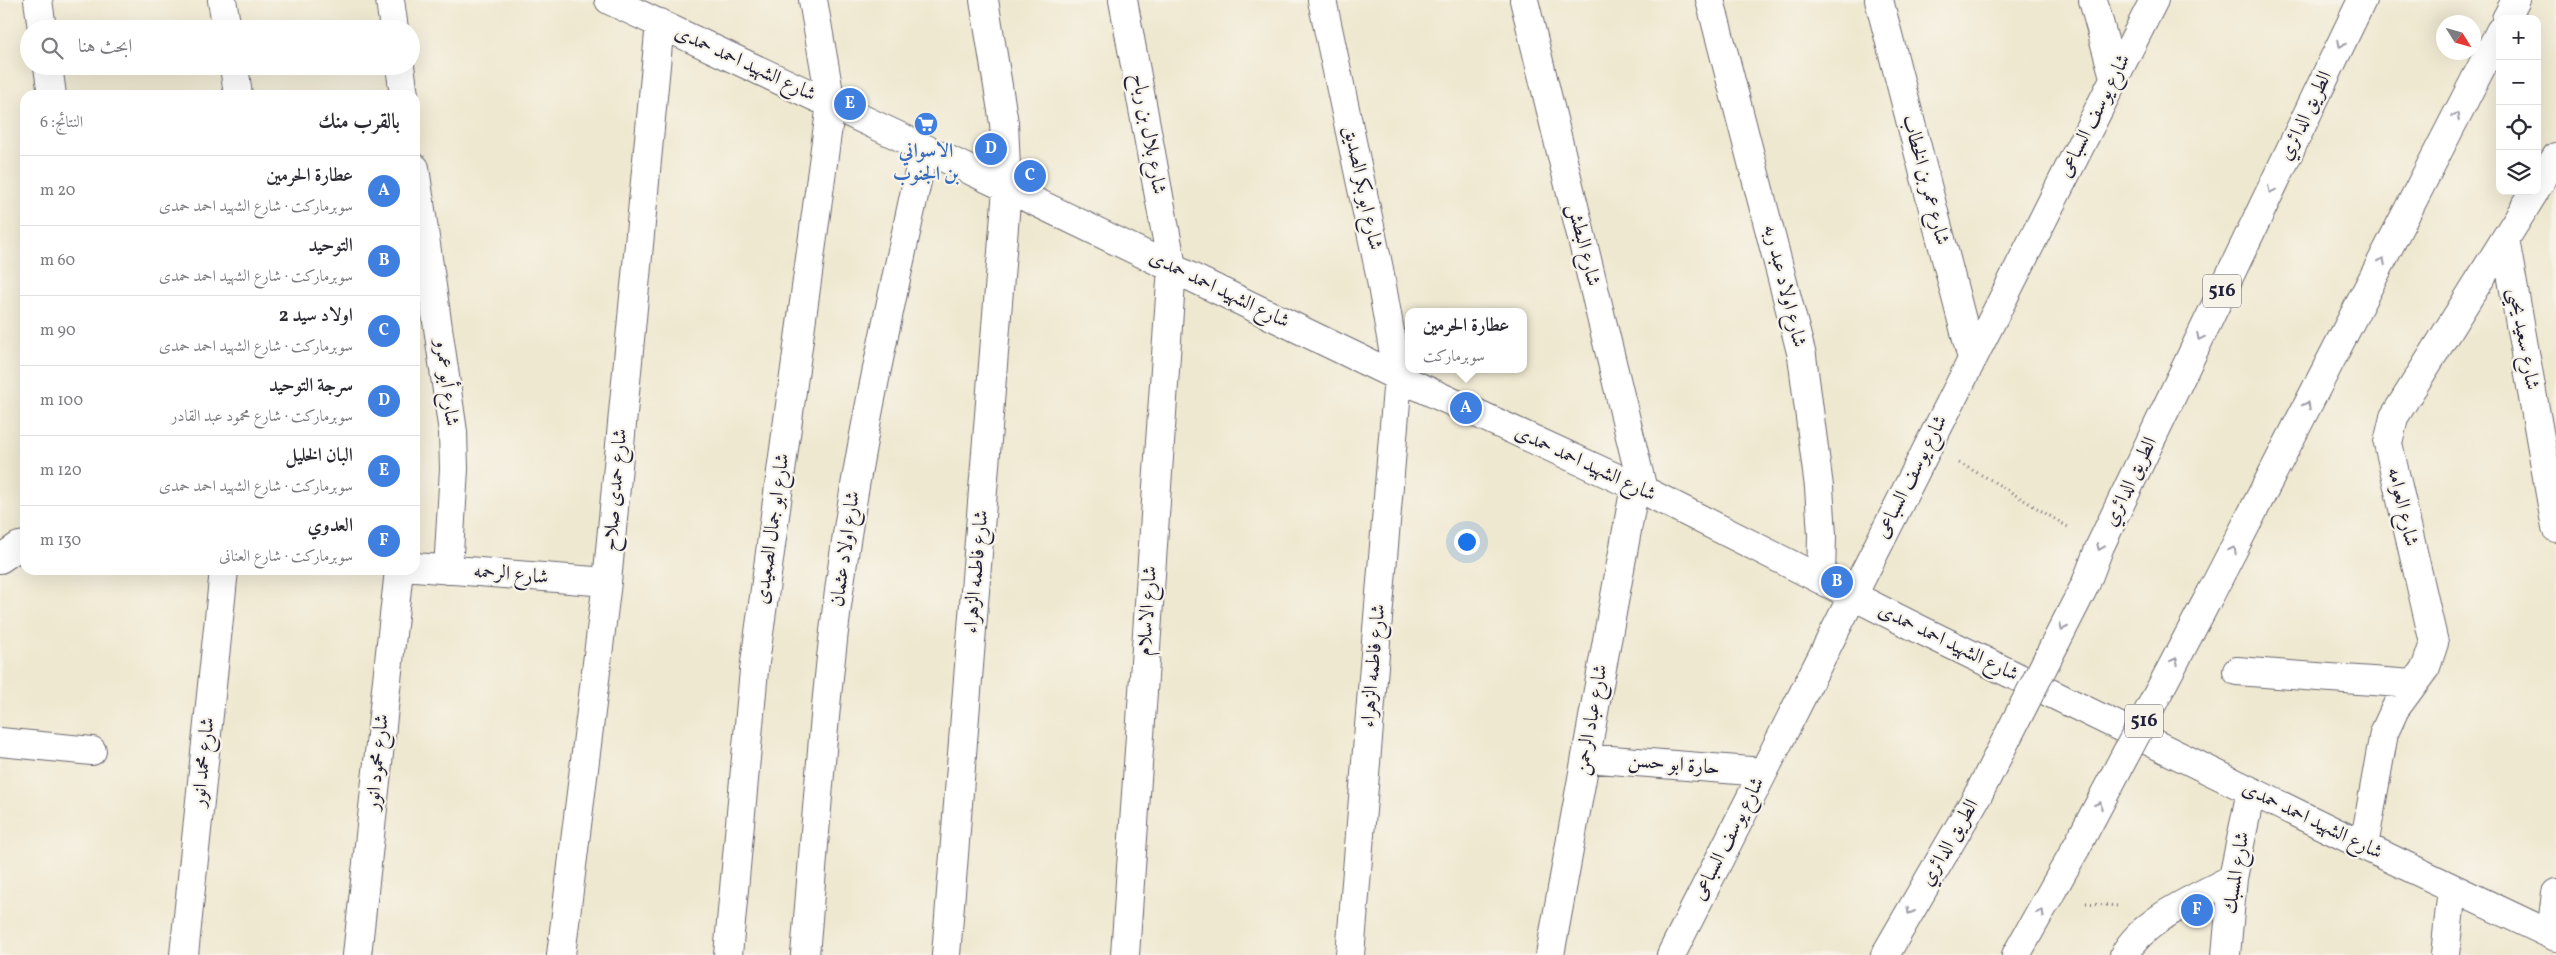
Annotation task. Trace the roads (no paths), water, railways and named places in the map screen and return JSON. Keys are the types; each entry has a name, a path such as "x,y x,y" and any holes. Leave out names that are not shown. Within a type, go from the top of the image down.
{"main road":[{"path":"38,0 41,20"},
{"path":"222,0 225,20"},
{"path":"390,0 393,20"},
{"name":"شارع الشهيد احمد حمدى","path":"609,0 645,12 831,104 1398,377 1639,488 1821,578 1852,596 2364,846 2553,936"},
{"path":"813,0 831,104"},
{"name":"شارع فاطمه الزهراء","path":"946,955 1007,189 1004,123 984,0"},
{"name":"شارع بلال بن رباح","path":"1124,0 1172,267"},
{"name":"شارع ابو بكر الصديق","path":"1322,0 1379,269 1398,377"},
{"name":"شارع البطش","path":"1524,0 1639,488"},
{"name":"شارع اولاد عبد ربه","path":"1710,0 1802,356 1819,487 1822,535 1821,578"},
{"name":"شارع عمر بن الخطاب","path":"1879,0 1972,359"},
{"path":"2093,0 2114,78"},
{"name":"شارع يوسف السباعى","path":"1671,955 2154,0"},
{"name":"الطريق الدائري","path":"1885,955 1979,793 2086,583 2100,546 2362,0"},
{"path":"2508,15 2516,0"},
{"name":"شارع حمدى صلاح","path":"561,955 607,582 645,12"},
{"name":"516","path":"2016,955 2076,848 2211,593 2496,39"},
{"path":"49,75 51,90"},
{"path":"235,75 237,90"},
{"path":"401,75 403,90"},
{"name":"شارع ابو جمال الصعيدى","path":"728,955 754,670 831,104"},
{"name":"شارع اولاد عثمان","path":"805,955 824,732 845,549 855,487 924,148"},
{"path":"2541,181 2556,157"},
{"name":"شارع العوامه","path":"2364,846 2384,733 2395,709 2426,667 2434,643 2388,443 2394,417 2532,195"},
{"name":"شارع أبو عمرو","path":"420,203 453,432 454,469 448,570"},
{"name":"شارع سعيد يحيى","path":"2505,239 2556,528"},
{"name":"شارع الاسلام","path":"1124,955 1172,267"},
{"name":"شارع فاطمه الزهراء","path":"1350,955 1398,377"},
{"name":"شارع عباد الرحمن","path":"1550,955 1586,758 1639,488"},
{"path":"0,559 20,546"},
{"name":"شارع الرحمه","path":"420,567 607,582"},
{"name":"شارع محمد انور","path":"184,955 223,575"},
{"name":"شارع محمود انور","path":"357,955 398,575"},
{"path":"2237,671 2413,684"},
{"path":"0,742 92,751"},
{"name":"حارة ابو حسن","path":"1586,758 1763,772"},
{"name":"شارع المسبك","path":"2226,955 2233,878 2251,791"},
{"path":"2124,955 2131,942 2143,930 2233,878"},
{"path":"2446,955 2452,888"},
{"path":"2553,936 2556,893"}],"place":[{"name":"البان الخليل","path":"850,104"},
{"name":"الاسواني بن الجنوب","path":"926,124"},
{"name":"سرجة التوحيد","path":"991,149"},
{"name":"اولاد سيد 2","path":"1030,176"},
{"name":"عطارة الحرمين","path":"1466,408"},
{"name":"التوحيد","path":"1837,582"},
{"name":"العدوي","path":"2197,910"}]}
